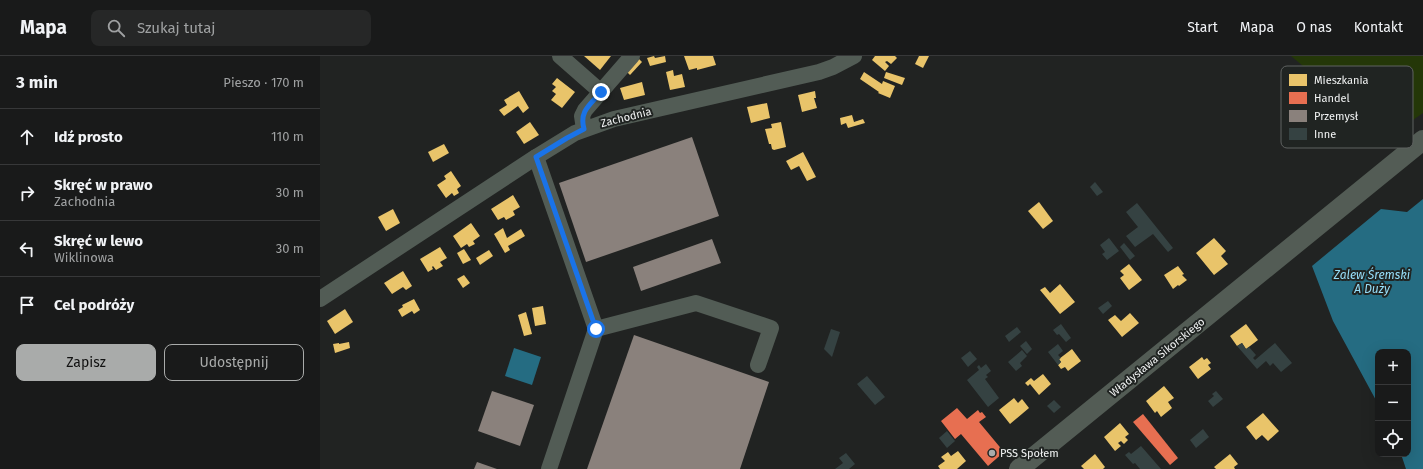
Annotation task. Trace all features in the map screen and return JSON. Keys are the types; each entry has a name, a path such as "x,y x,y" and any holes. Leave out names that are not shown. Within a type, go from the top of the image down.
{"main road":[{"name":"Władysława Sikorskiego","path":"1019,469 1423,140"}],"street":[{"path":"560,56 601,92"},
{"path":"584,129 582,120 583,113 632,56"},
{"name":"Zachodnia","path":"320,297 536,157 584,129 614,120 820,72 845,62 854,56"},
{"path":"536,157 596,329 549,469"},
{"path":"596,329 696,304 771,328 758,365"}],"green space":[{"path":"1291,56 1423,56 1423,113 1413,120 1413,66 1303,66"}],"water":[{"name":"Zalew Śremski A Duży","path":"1423,199 1423,469 1406,469 1402,457 1411,457 1411,349 1375,349 1375,398 1333,321 1312,266 1381,209 1407,212"},
{"path":"514,348 541,357 532,385 505,376"}],"building: Mieszkania":[{"path":"584,56 611,56 600,70"},
{"path":"654,56 655,58 665,56 666,62 650,66 647,58"},
{"path":"684,56 713,56 716,65 697,70 697,68 689,70"},
{"path":"875,56 895,56 897,58 891,64 887,61 885,62 889,66 885,71 872,60"},
{"path":"919,56 929,56 923,68 915,64"},
{"path":"638,58 642,62 630,75 626,71"},
{"path":"673,70 674,76 682,74 685,87 670,90 666,72"},
{"path":"864,72 882,84 883,81 895,86 890,98 878,93 879,92 860,79"},
{"path":"886,72 905,78 902,85 884,78"},
{"path":"557,78 575,92 562,108 551,100 556,94 552,91 556,87 552,84"},
{"path":"642,82 645,95 624,100 620,88"},
{"path":"519,91 529,108 523,113 518,106 504,116 499,110 507,105 504,100"},
{"path":"815,91 816,98 814,98 817,108 802,112 798,95"},
{"path":"767,103 770,118 751,123 747,107"},
{"path":"852,115 854,122 863,119 865,123 848,128 846,123 841,125 840,118"},
{"path":"530,122 539,135 524,144 516,132"},
{"path":"781,122 786,147 774,150 772,149 771,144 769,144 765,129 772,128 771,124"},
{"path":"444,144 449,153 433,162 428,152"},
{"path":"803,152 816,177 807,181 799,166 791,170 786,161"},
{"path":"451,171 461,186 457,189 459,193 454,196 452,193 446,198 437,185 446,179 444,176"},
{"path":"513,195 520,207 513,211 515,215 506,220 504,217 498,220 491,209"},
{"path":"1039,202 1053,221 1043,229 1028,211"},
{"path":"393,209 400,223 386,231 378,217"},
{"path":"471,223 480,236 473,241 475,244 469,247 467,244 461,248 453,236"},
{"path":"503,228 507,238 521,229 525,236 508,246 510,250 505,253 494,234"},
{"path":"1214,238 1226,251 1221,256 1228,264 1214,275 1196,253"},
{"path":"440,247 447,258 440,262 443,266 436,270 433,266 433,269 428,272 420,259"},
{"path":"464,249 471,260 463,264 457,253"},
{"path":"489,250 493,256 480,265 476,258"},
{"path":"1129,264 1142,280 1129,290 1120,278 1124,275 1120,271"},
{"path":"1178,266 1184,274 1182,275 1187,280 1173,289 1164,275"},
{"path":"403,271 412,286 406,290 403,287 392,294 384,283"},
{"path":"464,275 470,283 463,288 457,279"},
{"path":"1060,284 1075,302 1060,314 1040,290 1045,287 1050,293"},
{"path":"414,299 420,310 414,314 412,311 402,317 398,310 403,307 402,305"},
{"path":"543,306 546,324 535,326 532,308"},
{"path":"345,309 353,322 335,334 327,321"},
{"path":"526,312 532,334 524,336 518,315"},
{"path":"1130,313 1139,323 1122,337 1108,320 1115,315 1121,321"},
{"path":"1246,324 1258,340 1246,349 1242,343 1237,346 1230,336"},
{"path":"349,342 350,348 335,353 333,344"},
{"path":"1072,349 1081,361 1068,371 1065,367 1061,369 1058,365 1061,362 1059,359"},
{"path":"1202,357 1204,360 1207,358 1211,363 1208,365 1211,369 1198,379 1189,367"},
{"path":"1043,374 1051,384 1039,395 1030,384 1028,386 1025,383 1031,378 1034,381"},
{"path":"1164,386 1174,398 1168,402 1172,408 1161,417 1157,411 1155,413 1146,401"},
{"path":"1014,398 1018,403 1022,399 1029,408 1010,424 999,410"},
{"path":"1263,413 1279,431 1268,441 1262,435 1256,440 1246,427"},
{"path":"1120,423 1129,434 1125,437 1128,440 1124,444 1121,441 1118,443 1121,446 1115,451 1104,437"},
{"path":"958,451 966,461 957,469 940,469 938,466 945,461 941,457 948,452 951,456"},
{"path":"1095,454 1105,467 1103,469 1084,469 1081,466"},
{"path":"1230,454 1238,464 1234,467 1235,469 1216,469 1214,467"}],"building: Handel":[{"path":"957,408 967,419 978,410 986,417 979,422 1004,452 988,466 961,434 955,439 941,421"},
{"path":"1143,414 1178,458 1170,465 1133,422"}],"building: Przemysł":[{"path":"692,137 719,216 586,262 559,183"},
{"path":"712,239 721,263 641,291 633,267"},
{"path":"634,335 769,382 740,469 587,469"},
{"path":"492,391 534,405 520,446 478,431"},
{"path":"477,462 497,469 474,469"}],"building: Inne":[{"path":"1095,182 1103,192 1097,196 1090,187"},
{"path":"1137,203 1173,248 1168,252 1153,234 1135,247 1126,236 1138,227 1126,212"},
{"path":"1109,238 1119,251 1107,260 1102,254 1105,252 1100,245"},
{"path":"1124,243 1135,256 1130,260 1120,247"},
{"path":"1108,301 1112,306 1103,314 1098,308"},
{"path":"1061,324 1071,338 1066,342 1053,330"},
{"path":"1017,327 1021,332 1009,342 1005,336"},
{"path":"831,329 840,332 832,357 824,349"},
{"path":"1026,341 1032,349 1027,354 1020,346"},
{"path":"1242,343 1246,349 1249,347 1256,355 1253,358 1255,360 1275,343 1292,363 1281,372 1273,363 1270,366 1266,361 1257,369 1237,346"},
{"path":"1058,344 1063,351 1058,355 1061,358 1059,359 1061,362 1058,365 1048,352"},
{"path":"1022,350 1027,356 1020,363 1022,366 1016,371 1008,362"},
{"path":"970,351 977,359 968,367 961,358"},
{"path":"986,364 991,371 986,375 988,377 985,379 999,398 988,407 967,380 979,370 977,367 979,365 981,368"},
{"path":"867,376 885,397 875,405 857,384"},
{"path":"1216,391 1223,399 1213,407 1208,401 1214,396 1212,394"},
{"path":"1054,400 1061,407 1054,413 1047,406"},
{"path":"1203,429 1209,437 1196,448 1190,440"},
{"path":"947,431 955,441 947,448 939,438"},
{"path":"1141,446 1161,469 1140,469 1125,455 1129,452 1131,454"},
{"path":"846,453 855,464 849,469 835,469 843,463 839,458"}],"place":[{"name":"PSS Społem","path":"992,453"}],"route":[{"path":"596,329 542,179 536,157 584,129 582,120 583,113 601,92"}]}
